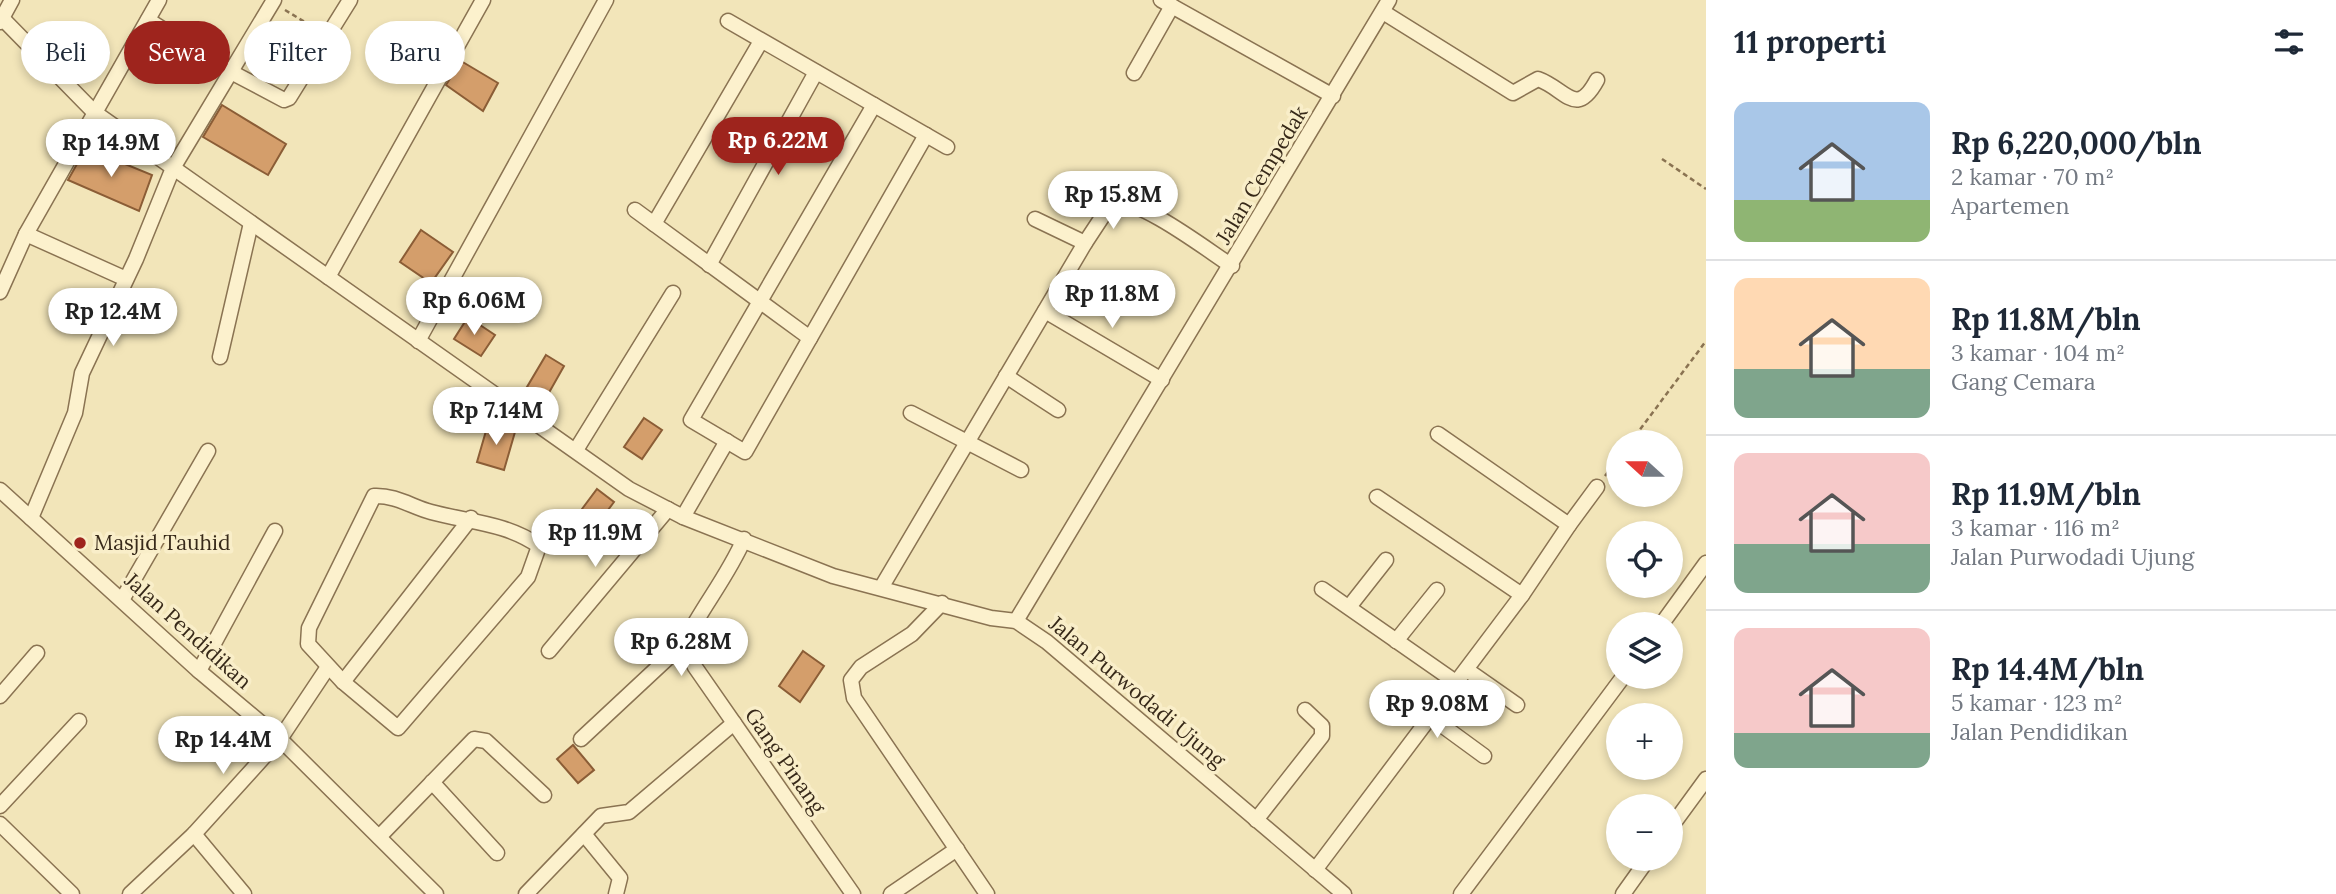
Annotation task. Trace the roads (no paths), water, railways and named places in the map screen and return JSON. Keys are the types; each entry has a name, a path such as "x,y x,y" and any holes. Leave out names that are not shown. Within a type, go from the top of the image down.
{"street":[{"path":"1,18 12,0"},
{"path":"0,292 26,234 159,0"},
{"path":"148,20 231,72 284,100 289,98 350,0"},
{"path":"328,277 483,0"},
{"path":"418,341 606,0"},
{"path":"31,518 75,413 82,373 173,168 272,1"},
{"path":"1134,73 1166,3 1333,96"},
{"path":"1386,6 1513,93 1538,79 1574,101 1582,100 1588,96 1597,80"},
{"name":"Jalan Cempedak","path":"1016,621 1386,6"},
{"name":"Jalan Purwodadi Ujung","path":"1,18 94,112 629,489 683,517 833,576 991,618 1016,621 1047,642 1344,894"},
{"path":"729,21 947,147"},
{"path":"654,224 761,41"},
{"path":"709,265 816,72"},
{"path":"874,105 691,420 745,452 926,135"},
{"path":"881,588 1085,243 1112,202 1119,201 1153,216 1232,266"},
{"path":"635,210 810,338"},
{"path":"1035,219 1085,243"},
{"path":"220,357 251,223"},
{"path":"26,234 126,279"},
{"path":"576,450 673,293"},
{"path":"1045,311 1163,380"},
{"path":"1006,376 1058,410"},
{"path":"911,413 1021,470"},
{"path":"1438,434 1569,525"},
{"path":"683,517 727,441"},
{"path":"122,600 208,451"},
{"path":"1315,870 1526,591 1597,487"},
{"name":"Jalan Pendidikan","path":"0,490 199,671 280,739 436,894"},
{"path":"374,496 401,500 431,512 471,518 527,538 539,546 527,577 398,728 328,667 308,644 309,628 374,496"},
{"path":"1377,497 1526,591"},
{"path":"549,651 668,509"},
{"path":"343,682 471,518"},
{"path":"199,671 275,531"},
{"path":"581,739 684,643 696,618 734,562 744,539"},
{"path":"1349,607 1386,560"},
{"path":"1670,612 1706,563"},
{"path":"1322,589 1457,683"},
{"path":"1396,641 1437,590"},
{"path":"942,603 912,634 861,667 851,680 854,698 987,894"},
{"name":"Gang Pinang","path":"684,643 695,667 853,894"},
{"path":"0,695 37,653"},
{"path":"130,894 194,834 280,739 328,667"},
{"path":"1467,670 1517,705"},
{"path":"1461,894 1614,689"},
{"path":"1256,820 1322,736 1322,726 1305,710"},
{"path":"1432,718 1484,756"},
{"path":"0,807 79,721"},
{"path":"526,894 601,816 629,812 734,723"},
{"path":"379,837 474,739 486,741 544,795"},
{"path":"1683,811 1706,779"},
{"path":"432,782 497,853"},
{"path":"0,824 72,894"},
{"path":"194,834 244,894"},
{"path":"584,834 620,878 616,894"},
{"path":"891,894 957,849"},
{"path":"1623,894 1639,871"}],"place":[{"name":"Masjid Tauhid","path":"80,543"}]}
